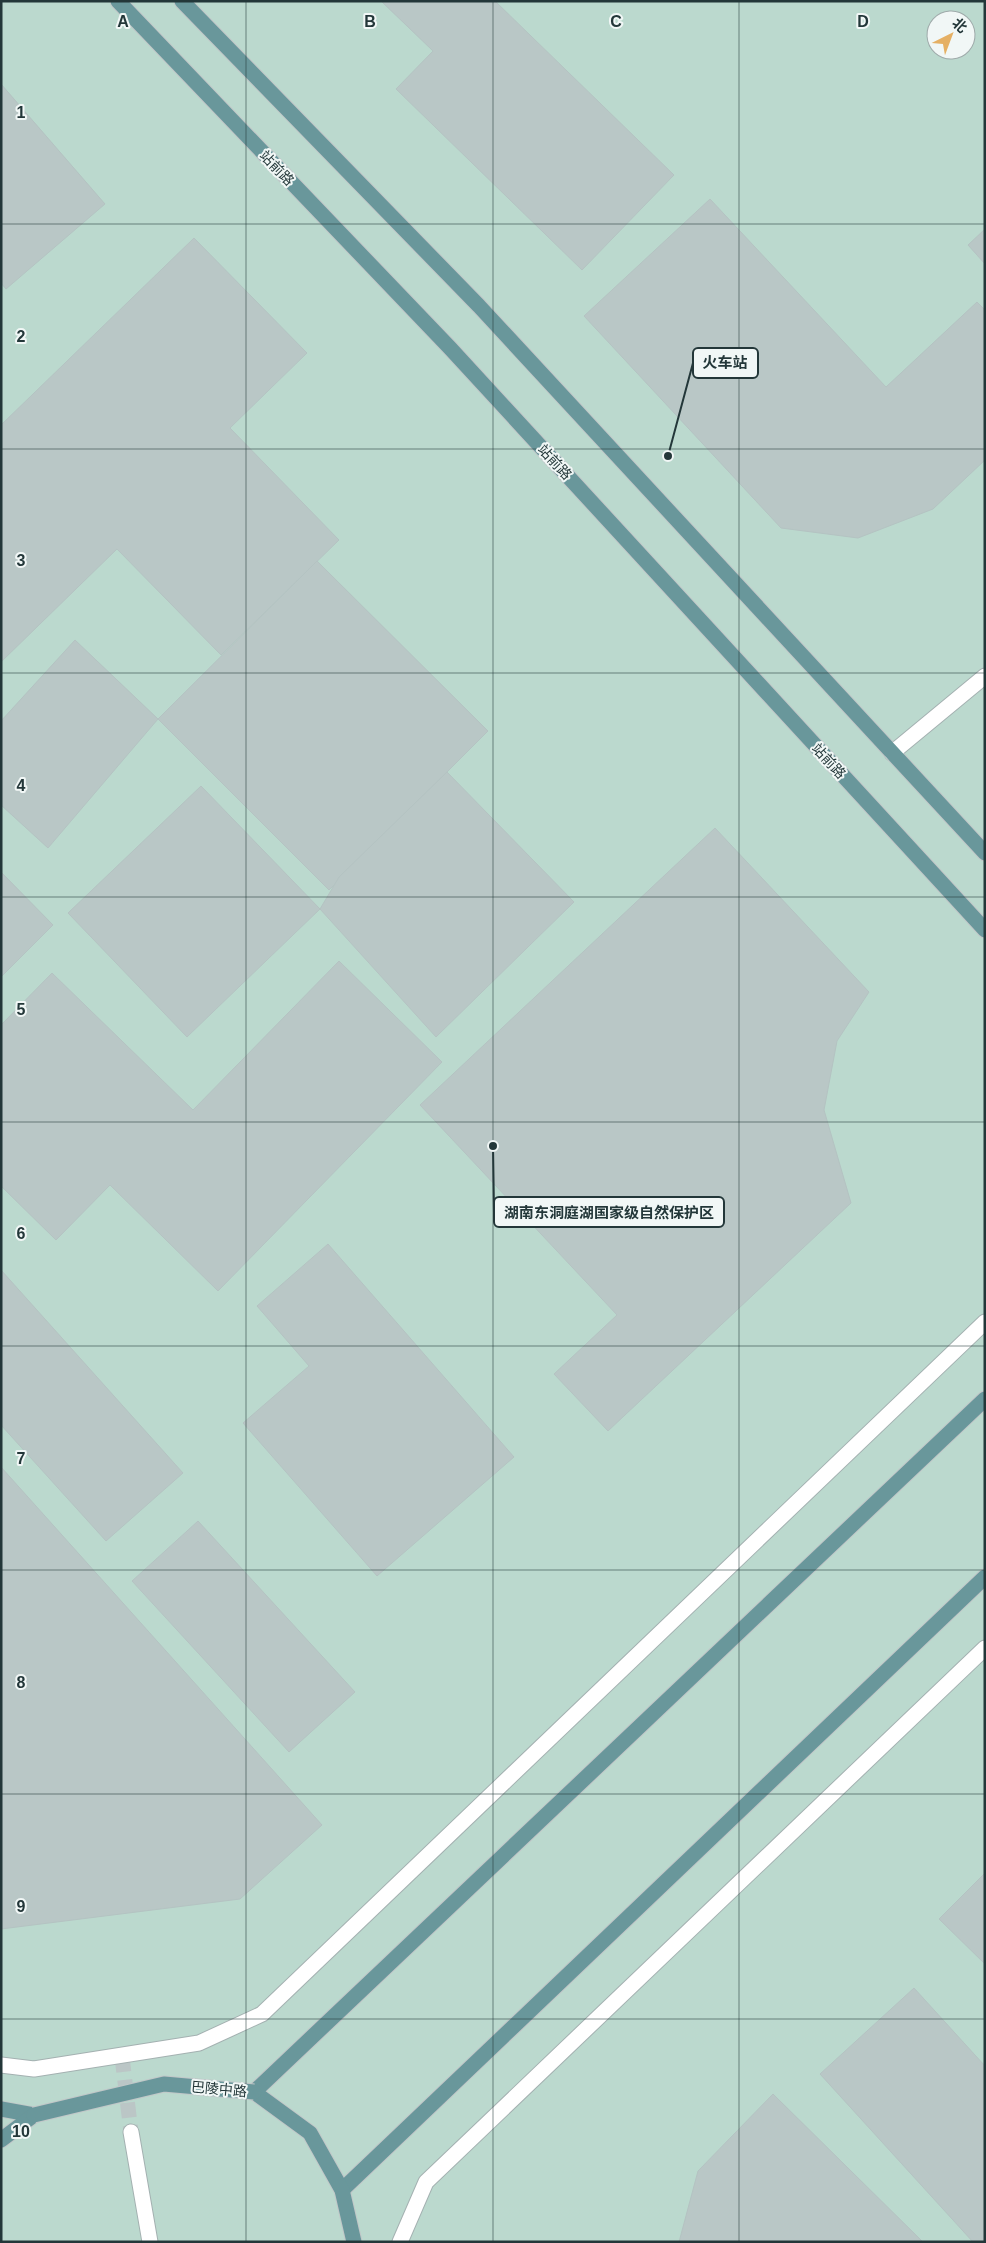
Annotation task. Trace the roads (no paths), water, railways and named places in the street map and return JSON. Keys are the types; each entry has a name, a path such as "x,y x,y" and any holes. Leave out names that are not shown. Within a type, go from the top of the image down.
{"main road":[{"name":"站前路","path":"118,1 450,348 985,930"},
{"path":"182,1 479,306 985,853"},
{"path":"254,2092 985,1399"},
{"path":"342,2190 985,1577"},
{"name":"巴陵中路","path":"1,2109 34,2115 164,2084 254,2092 310,2133 342,2190 354,2242"},
{"path":"1,2140 34,2115"}],"street":[{"path":"892,753 985,676"},
{"path":"1,2065 34,2069 199,2043 262,2014 985,1322"},
{"path":"400,2242 426,2182 985,1648"},
{"path":"131,2132 150,2242"}],"tunnel":[{"path":"122,2057 131,2132"}],"place":[{"name":"火车站","path":"668,456"},
{"name":"湖南东洞庭湖国家级自然保护区","path":"493,1146"}]}
